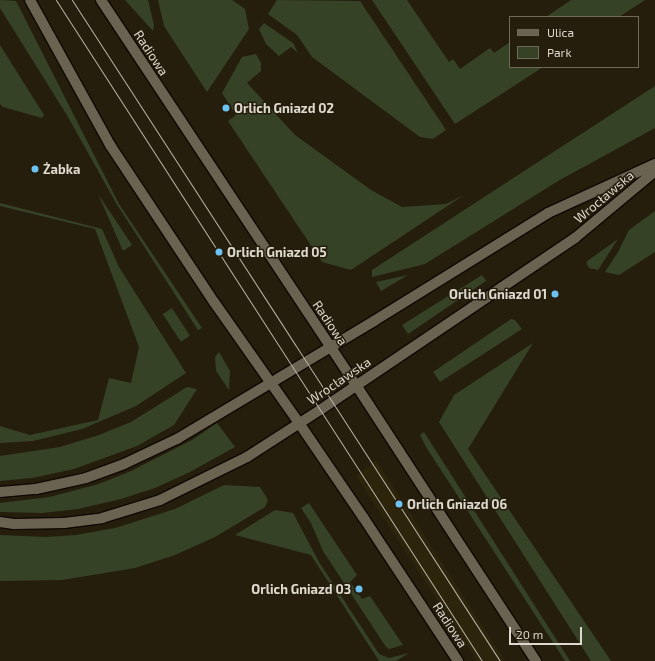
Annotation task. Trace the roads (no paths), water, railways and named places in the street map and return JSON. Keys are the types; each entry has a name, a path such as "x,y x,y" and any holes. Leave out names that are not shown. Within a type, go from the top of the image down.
{"street":[{"name":"Radiowa","path":"30,0 110,145 210,296 299,423 458,661"},
{"name":"Radiowa","path":"101,0 331,347 536,661"},
{"name":"Wrocławska","path":"0,492 36,489 86,478 124,464 177,439 331,347 548,213 655,164"},
{"name":"Wrocławska","path":"0,522 14,524 64,524 102,518 160,500 248,457 575,238 655,171"}],"tram line":[{"path":"56,0 482,661"},
{"path":"72,0 500,661"}],"place":[{"name":"Orlich Gniazd 02","path":"226,108"},
{"name":"Żabka","path":"35,169"},
{"name":"Orlich Gniazd 05","path":"219,252"},
{"name":"Orlich Gniazd 01","path":"555,294"},
{"name":"Orlich Gniazd 06","path":"399,504"},
{"name":"Orlich Gniazd 03","path":"359,589"}]}
